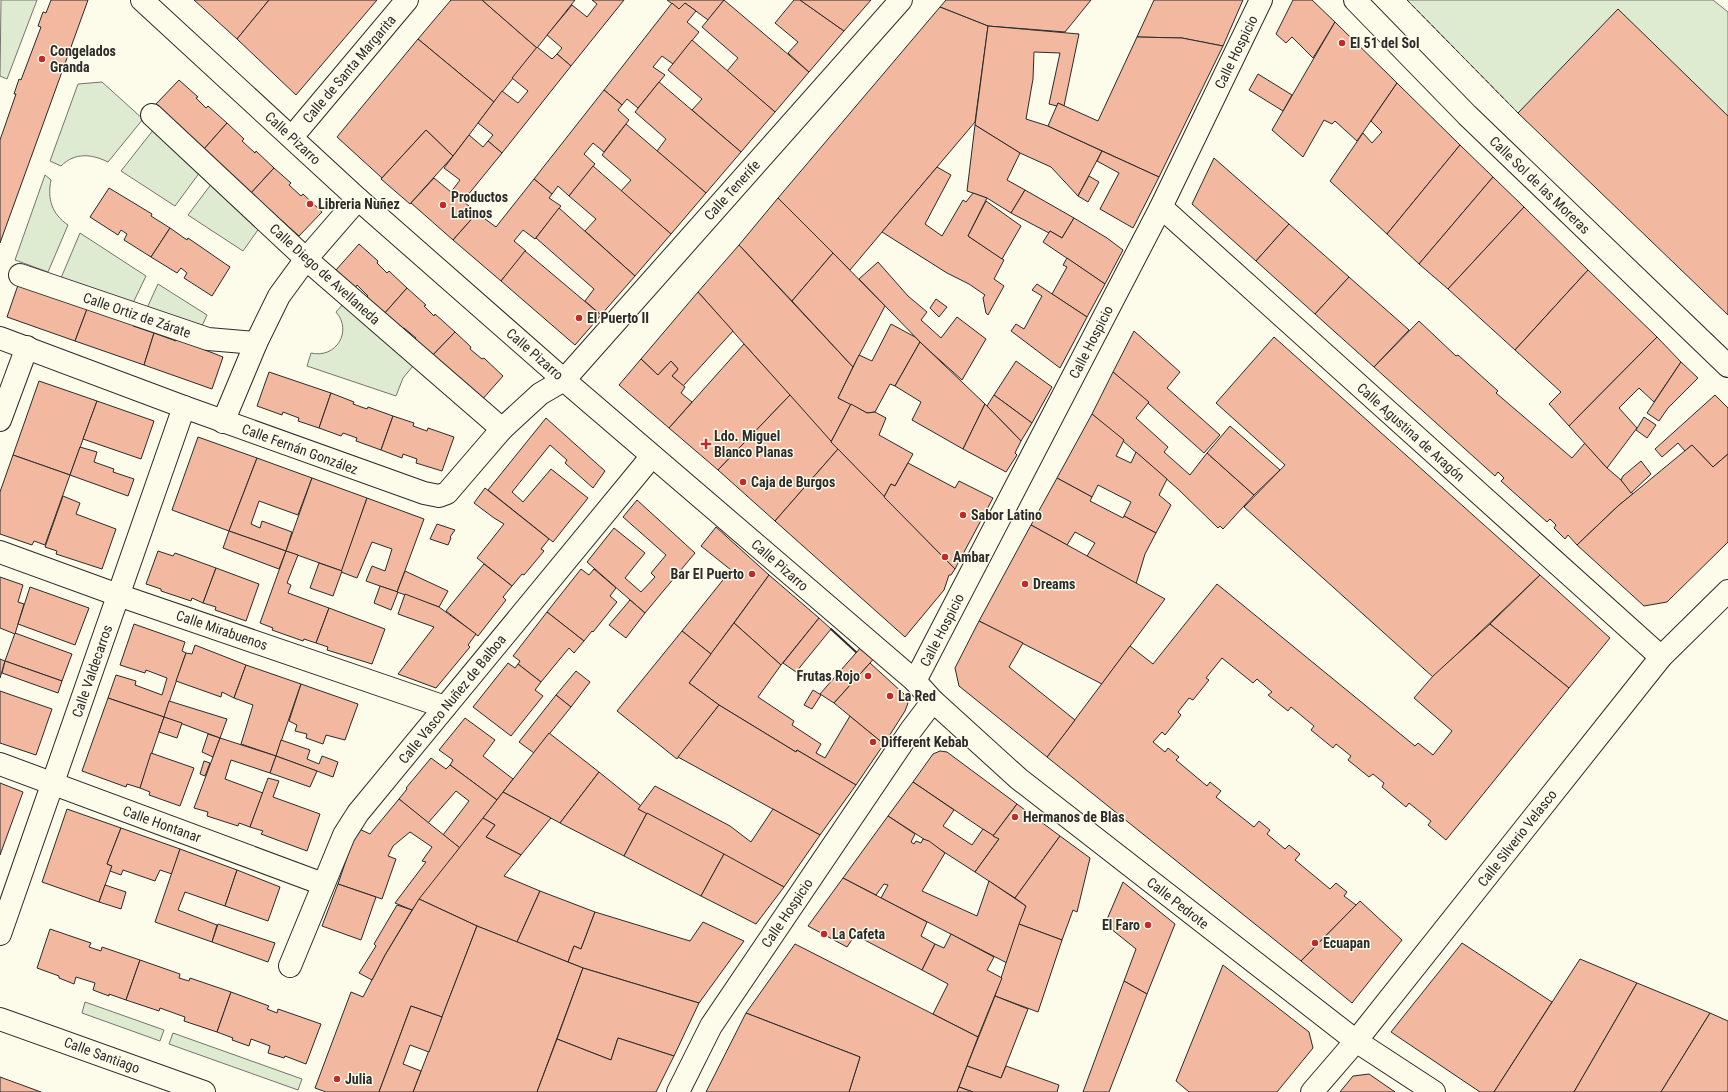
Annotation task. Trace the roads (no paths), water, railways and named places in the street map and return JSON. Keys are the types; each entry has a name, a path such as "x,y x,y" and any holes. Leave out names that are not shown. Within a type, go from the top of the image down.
{"street":[{"name":"Calle Pizarro","path":"142,0 358,199 564,380 915,681 933,701"},
{"name":"Calle de Santa Margarita","path":"292,138 407,0"},
{"name":"Calle Tenerife","path":"564,380 901,0"},
{"name":"Calle Hospicio","path":"915,681 1161,207 1261,0"},
{"name":"Calle Sol de las Moreras","path":"1355,0 1467,115 1728,366"},
{"name":"Calle Diego de Avellaneda","path":"152,115 306,259 502,429"},
{"path":"223,422 256,343 279,296 306,259 358,199"},
{"name":"Calle Agustina de Aragón","path":"1161,207 1661,657"},
{"name":"Calle Ortiz de Zárate","path":"20,275 208,339 256,343"},
{"name":"Calle Fernán González","path":"0,338 184,408 424,493 439,496 447,493 455,486 502,429 540,394 564,380"},
{"path":"0,420 27,347"},
{"name":"Calle Valdecarros","path":"0,934 184,408"},
{"name":"Calle Vasco Nuñez de Balboa","path":"290,966 344,835 358,813 652,456"},
{"name":"Calle Mirabuenos","path":"0,552 118,595 445,707"},
{"name":"Calle Silverio Velasco","path":"1312,1092 1356,1041 1661,657 1728,591"},
{"name":"Calle Hospicio","path":"678,1092 711,1026 911,730 933,701"},
{"name":"Calle Pedrote","path":"933,701 1019,779 1356,1041 1434,1092"},
{"name":"Calle Hontanar","path":"0,764 323,884"},
{"name":"Calle Santiago","path":"0,1019 204,1092"}],"place":[{"name":"El 51 del Sol","path":"1342,43"},
{"name":"Congelados Granda","path":"42,59"},
{"name":"Libreria Nuñez","path":"310,204"},
{"name":"Productos Latinos","path":"443,205"},
{"name":"El Puerto II","path":"579,318"},
{"name":"Ldo. Miguel Blanco Planas","path":"706,444"},
{"name":"Caja de Burgos","path":"743,482"},
{"name":"Sabor Latino","path":"963,515"},
{"name":"Ambar","path":"945,557"},
{"name":"Bar El Puerto","path":"752,574"},
{"name":"Dreams","path":"1025,584"},
{"name":"Frutas Rojo","path":"868,676"},
{"name":"La Red","path":"890,696"},
{"name":"Different Kebab","path":"873,742"},
{"name":"Hermanos de Blas","path":"1015,817"},
{"name":"El Faro","path":"1148,925"},
{"name":"La Cafeta","path":"824,934"},
{"name":"Ecuapan","path":"1315,943"},
{"name":"Julia","path":"337,1079"}]}
